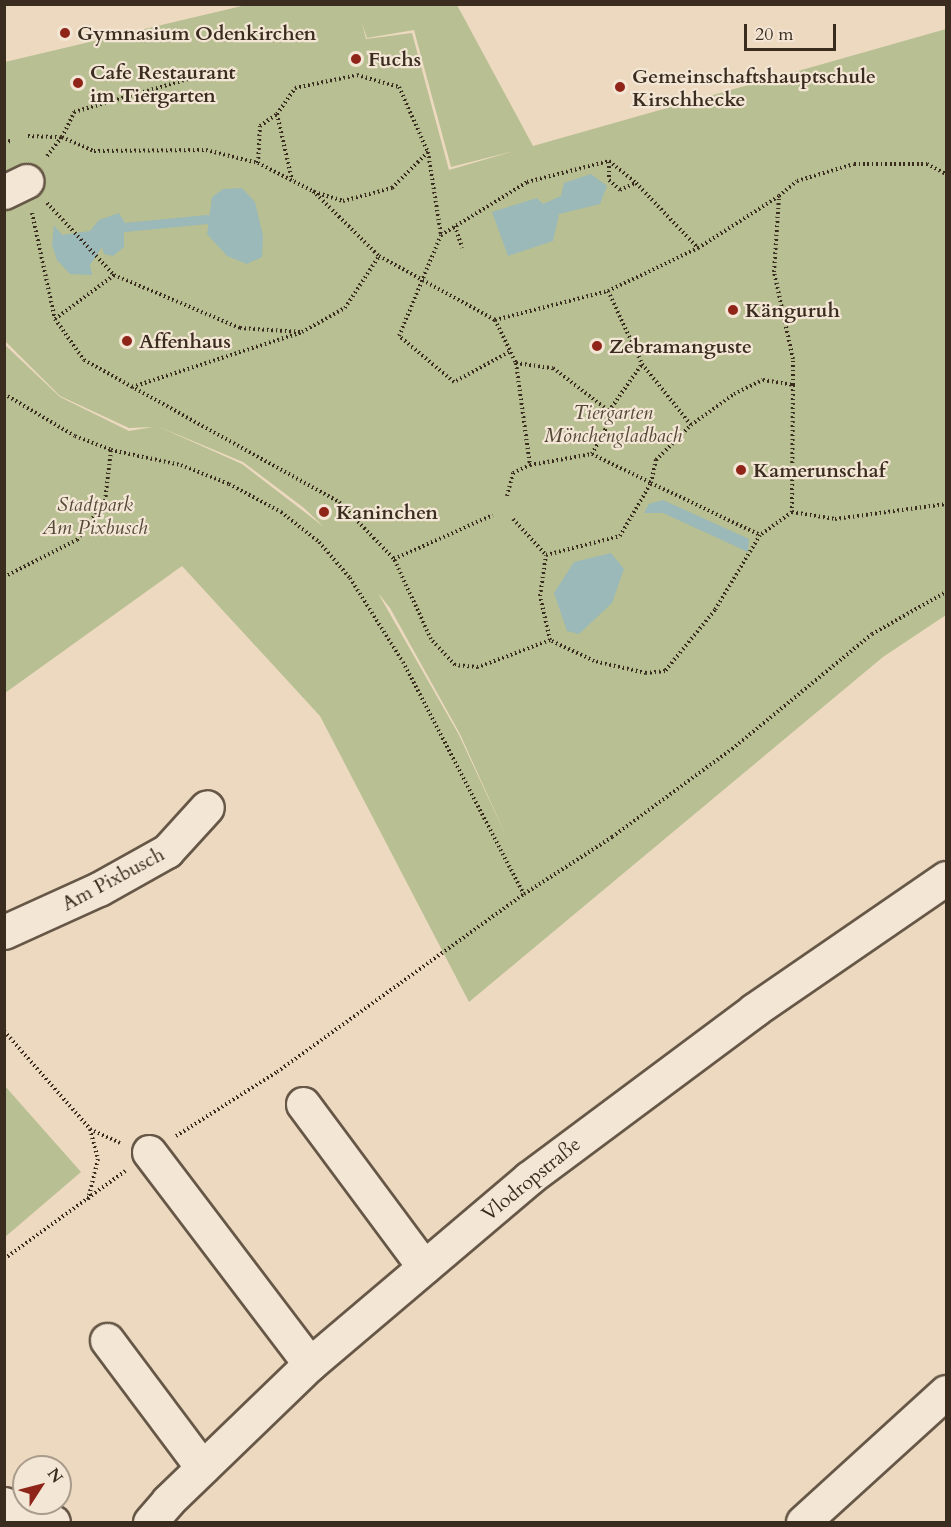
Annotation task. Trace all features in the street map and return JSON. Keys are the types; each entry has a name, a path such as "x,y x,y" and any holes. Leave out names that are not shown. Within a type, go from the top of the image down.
{"street":[{"name":"Am Pixbusch","path":"4,932 99,890 167,852 207,807"},
{"name":"Vlodropstraße","path":"150,1522 202,1467 310,1364 424,1267 641,1092 946,878"},
{"path":"303,1104 424,1267"},
{"path":"149,1152 310,1364"},
{"path":"107,1340 202,1467"},
{"path":"803,1522 946,1392"},
{"path":"4,1504 53,1522"}],"path":[{"path":"62,138 74,112 202,75"},
{"path":"258,163 260,126 277,114 296,88 357,75 399,87 428,152 441,235 399,336 454,382 509,352"},
{"path":"277,114 292,181"},
{"path":"27,136 62,138 94,151 206,150 258,163 313,191 343,201 392,188 428,152"},
{"path":"4,142 11,141"},
{"path":"441,235 527,182 609,161"},
{"path":"609,161 609,180 620,190 636,183"},
{"path":"609,161 636,183 698,248"},
{"path":"495,320 608,291 698,248 779,196 797,181 854,164 927,164 946,174"},
{"path":"16,186 55,319 84,360 339,502 394,559 431,639 455,665 478,667 550,640 594,661 646,673 665,671 715,610 760,536 792,512 836,519 946,504"},
{"path":"313,191 379,256 495,320 516,363 530,465"},
{"path":"779,196 774,272 793,359 792,512"},
{"path":"65,224 102,266 114,275 240,328 302,332"},
{"path":"455,226 462,248"},
{"path":"132,387 302,332 345,308 379,256"},
{"path":"55,319 114,275"},
{"path":"608,291 642,364 691,425"},
{"path":"516,363 553,368 613,415 592,454"},
{"path":"609,411 642,364"},
{"path":"546,555 620,536 651,483 656,460 691,425 734,394 763,380 793,385"},
{"path":"4,394 75,436 111,450 181,465 229,484 281,512 319,542 350,578 403,662 524,894"},
{"path":"4,577 77,540 105,501 111,450"},
{"path":"507,496 513,473 530,465 592,454 760,536"},
{"path":"394,559 493,515"},
{"path":"513,519 546,555"},
{"path":"546,555 540,596 550,640"},
{"path":"4,1259 88,1200 149,1152 277,1072 524,894 612,837 732,749 872,634 946,592"},
{"path":"4,1031 90,1129 98,1159 88,1200"}],"green space":[{"name":"Tiergarten Mönchengladbach","path":"246,5 457,5 533,146 946,29 946,615 883,657 469,1002 320,716 182,566 5,693 4,344 60,397 129,431 153,427 129,428 60,396 5,341 5,62","holes":["362,23 367,38 414,30 451,167 514,151 449,170 412,33 366,39","157,426 243,462 304,508 324,527 242,464","378,593 390,608 460,734 507,838 459,735"]},
{"path":"4,1085 81,1172 5,1237 4,1237"}],"water":[{"path":"591,174 607,186 600,204 559,214 553,241 508,256 492,212 537,198 543,204 561,196 564,183"},
{"path":"242,188 255,202 263,236 262,257 247,264 227,256 207,234 212,197 223,189"},
{"path":"119,213 124,221 124,247 113,256 104,254 102,247 90,265 92,275 70,274 57,260 52,245 54,225 62,235 90,231 99,220"},
{"path":"663,500 749,539 748,552 663,513 644,513 649,504"},
{"path":"611,553 624,569 612,603 579,634 567,631 554,593 574,562"}],"waterway":[{"path":"124,227 207,219"}],"place":[{"name":"Gymnasium Odenkirchen","path":"65,33"},
{"name":"Fuchs","path":"356,59"},
{"name":"Cafe Restaurant im Tiergarten","path":"78,83"},
{"name":"Gemeinschaftshauptschule Kirschhecke","path":"620,87"},
{"name":"Känguruh","path":"733,310"},
{"name":"Affenhaus","path":"127,341"},
{"name":"Zebramanguste","path":"597,346"},
{"name":"Kamerunschaf","path":"741,470"},
{"name":"Kaninchen","path":"324,512"}],"park label":[{"name":"Stadtpark Am Pixbusch","path":"95,516"}]}
